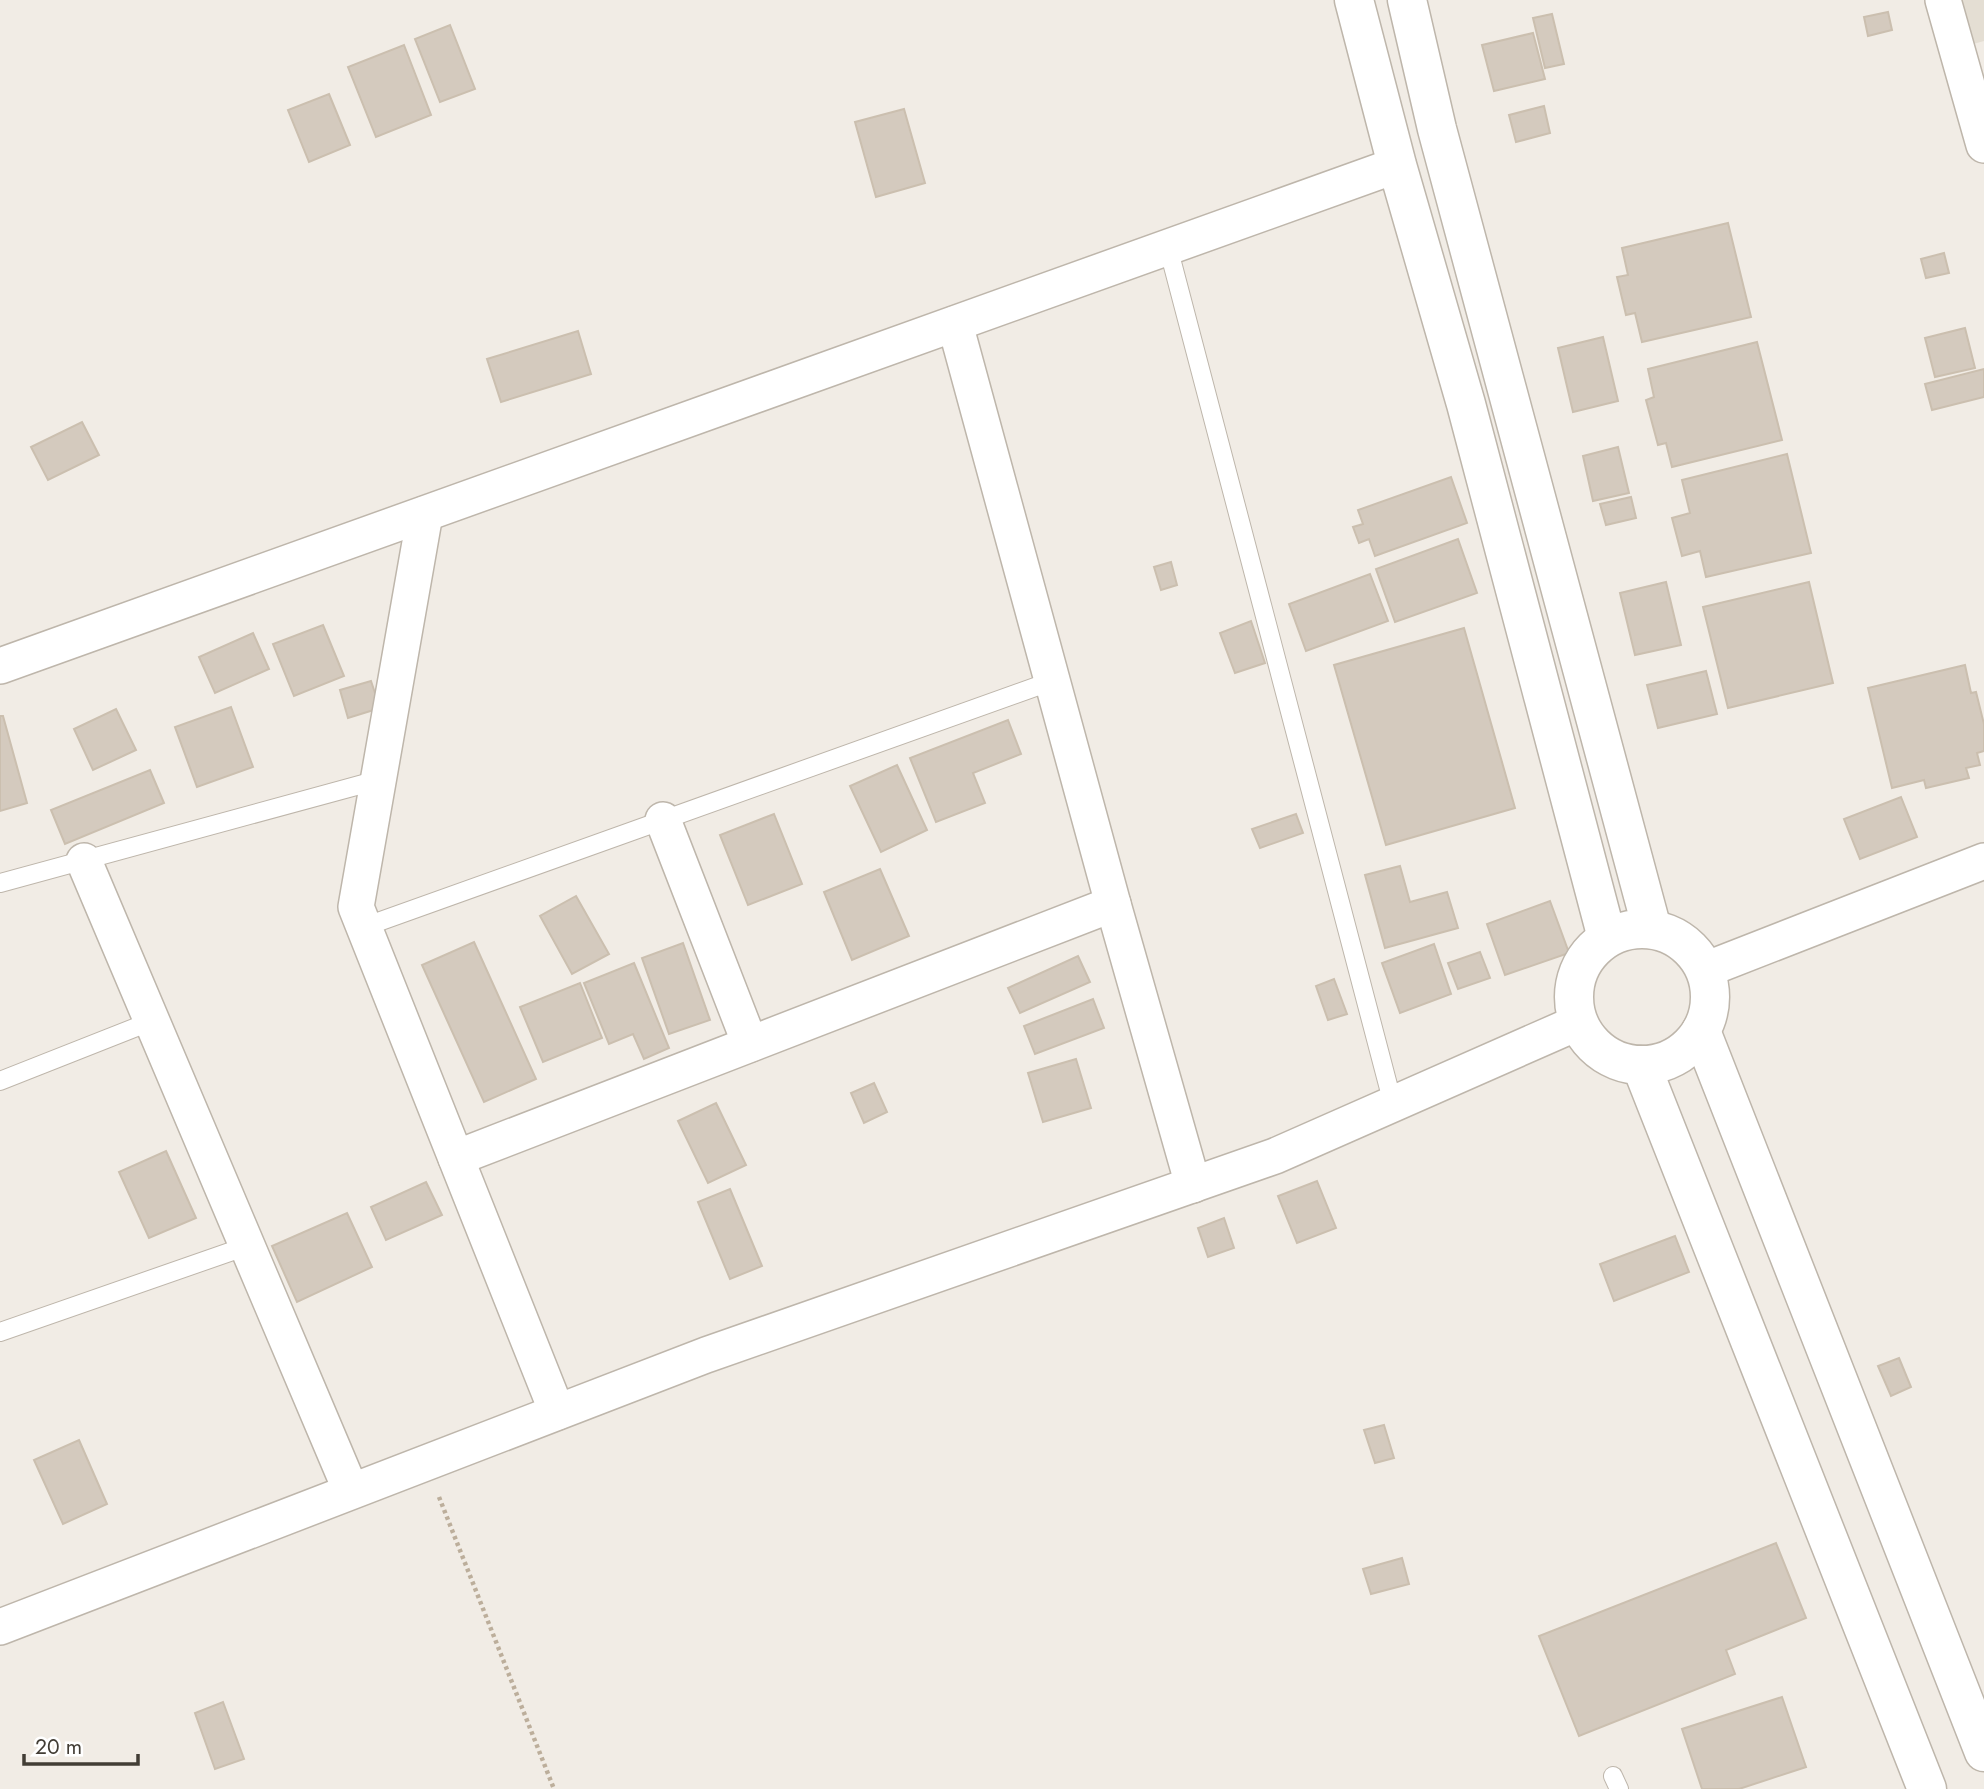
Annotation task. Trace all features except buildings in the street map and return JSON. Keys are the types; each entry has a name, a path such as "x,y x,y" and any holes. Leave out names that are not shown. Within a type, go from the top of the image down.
{"street":[{"path":"1354,0 1397,165 1466,404 1606,938"},
{"path":"1407,0 1440,142 1652,929"},
{"path":"1943,0 1984,145"},
{"path":"0,666 1397,165"},
{"path":"955,324 1113,904 1193,1185"},
{"path":"425,514 356,907 557,1412"},
{"path":"663,820 750,1044"},
{"path":"84,861 351,1491"},
{"path":"1705,970 1984,861"},
{"path":"456,1158 1113,904"},
{"path":"1629,929 1652,929 1674,936 1692,951 1705,970 1710,991 1709,1012 1701,1031 1676,1057 1641,1065 1621,1062 1603,1053 1589,1039 1579,1022 1574,1004 1580,966 1606,938 1629,929"},
{"path":"0,1627 706,1355 1275,1156 1579,1022"},
{"path":"1701,1031 1984,1752"},
{"path":"1641,1065 1927,1789"}],"lane":[{"path":"1168,247 1393,1104"},
{"path":"364,927 1052,681"},
{"path":"0,883 378,780"},
{"path":"0,1081 152,1021"},
{"path":"0,1332 247,1246"}],"path":[{"path":"426,1463 554,1789"}],"shaded area":[{"path":"1925,0 1984,0 1984,41 1952,50"}]}
